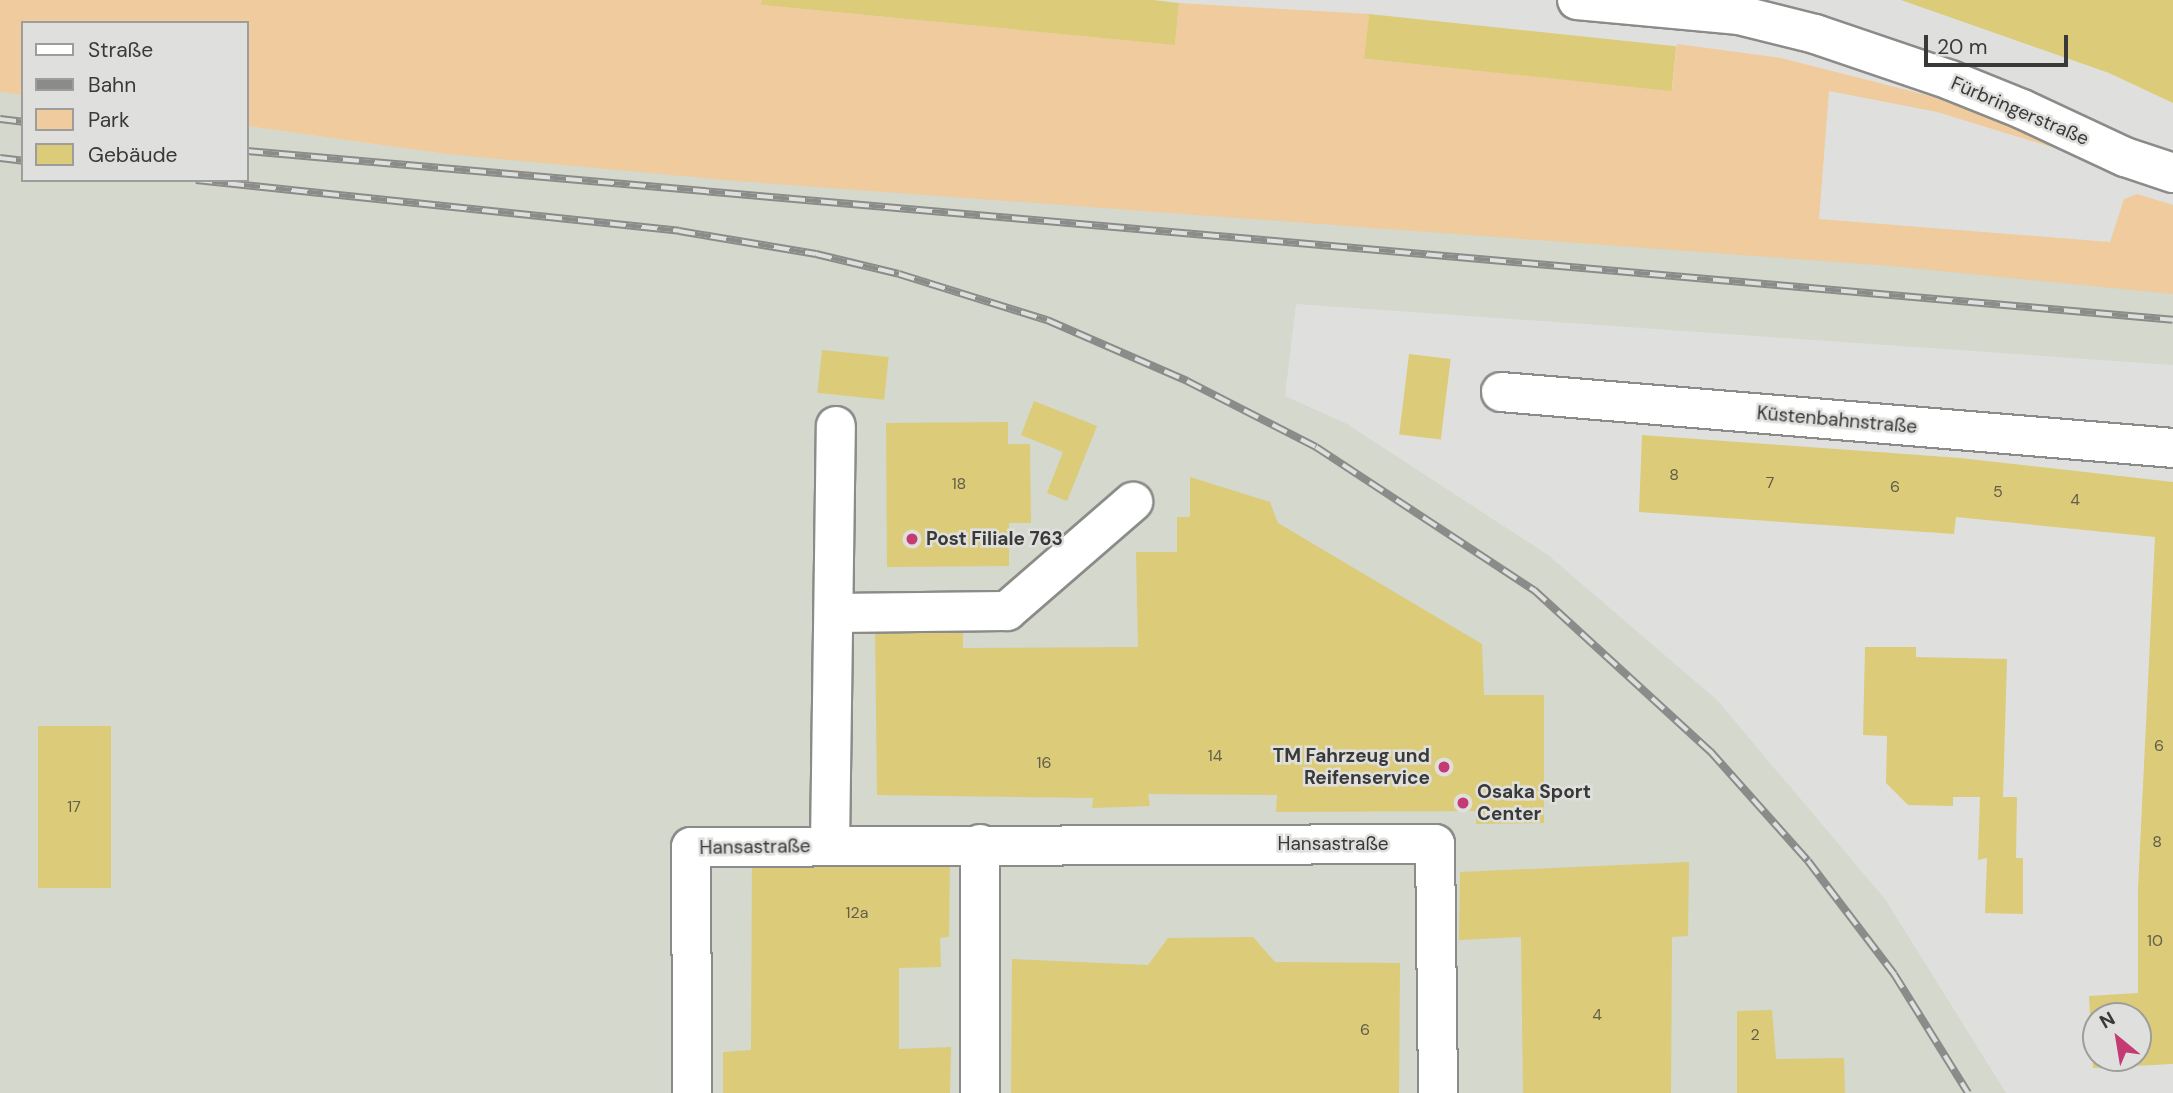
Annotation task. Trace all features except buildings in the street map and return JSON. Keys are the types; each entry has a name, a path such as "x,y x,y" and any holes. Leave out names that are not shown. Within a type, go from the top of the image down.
{"street":[{"name":"Fürbringerstraße","path":"1577,0 1740,8 1950,80 2022,109 2125,157 2173,173"},
{"name":"Küstenbahnstraße","path":"1501,392 2173,448"},
{"path":"830,845 836,426"},
{"path":"834,613 1007,611 1133,502"},
{"path":"979,1093 981,844"},
{"name":"Hansastraße","path":"692,1093 691,847 981,844 1435,844 1438,1093"}],"shaded area":[{"path":"0,92 21,95 21,182 248,182 248,126 446,154 2173,269 2173,365 1296,304 1285,396 1347,424 1548,555 1717,700 1885,899 2006,1093 0,1093"}],"green space":[{"path":"0,0 762,0 762,5 1175,45 1179,3 1369,14 1365,59 1672,90 1677,44 1781,58 1938,98 2025,126 2084,157 1937,112 1829,91 1819,219 2110,242 2124,199 2137,194 2173,205 2173,294 1891,266 736,181 446,154 248,126 248,21 21,21 21,95 0,92"}],"railway":[{"path":"0,119 21,122"},
{"path":"248,151 2173,320"},
{"path":"0,158 21,161"},
{"path":"215,182 679,231 816,254 899,274 1047,320 1187,381 1316,447 1534,590 1710,751 1808,861 1894,974 1968,1093"}],"place":[{"name":"Post Filiale 763","path":"912,539"},
{"name":"TM Fahrzeug und Reifenservice","path":"1444,767"},
{"name":"Osaka Sport Center","path":"1463,803"}]}
